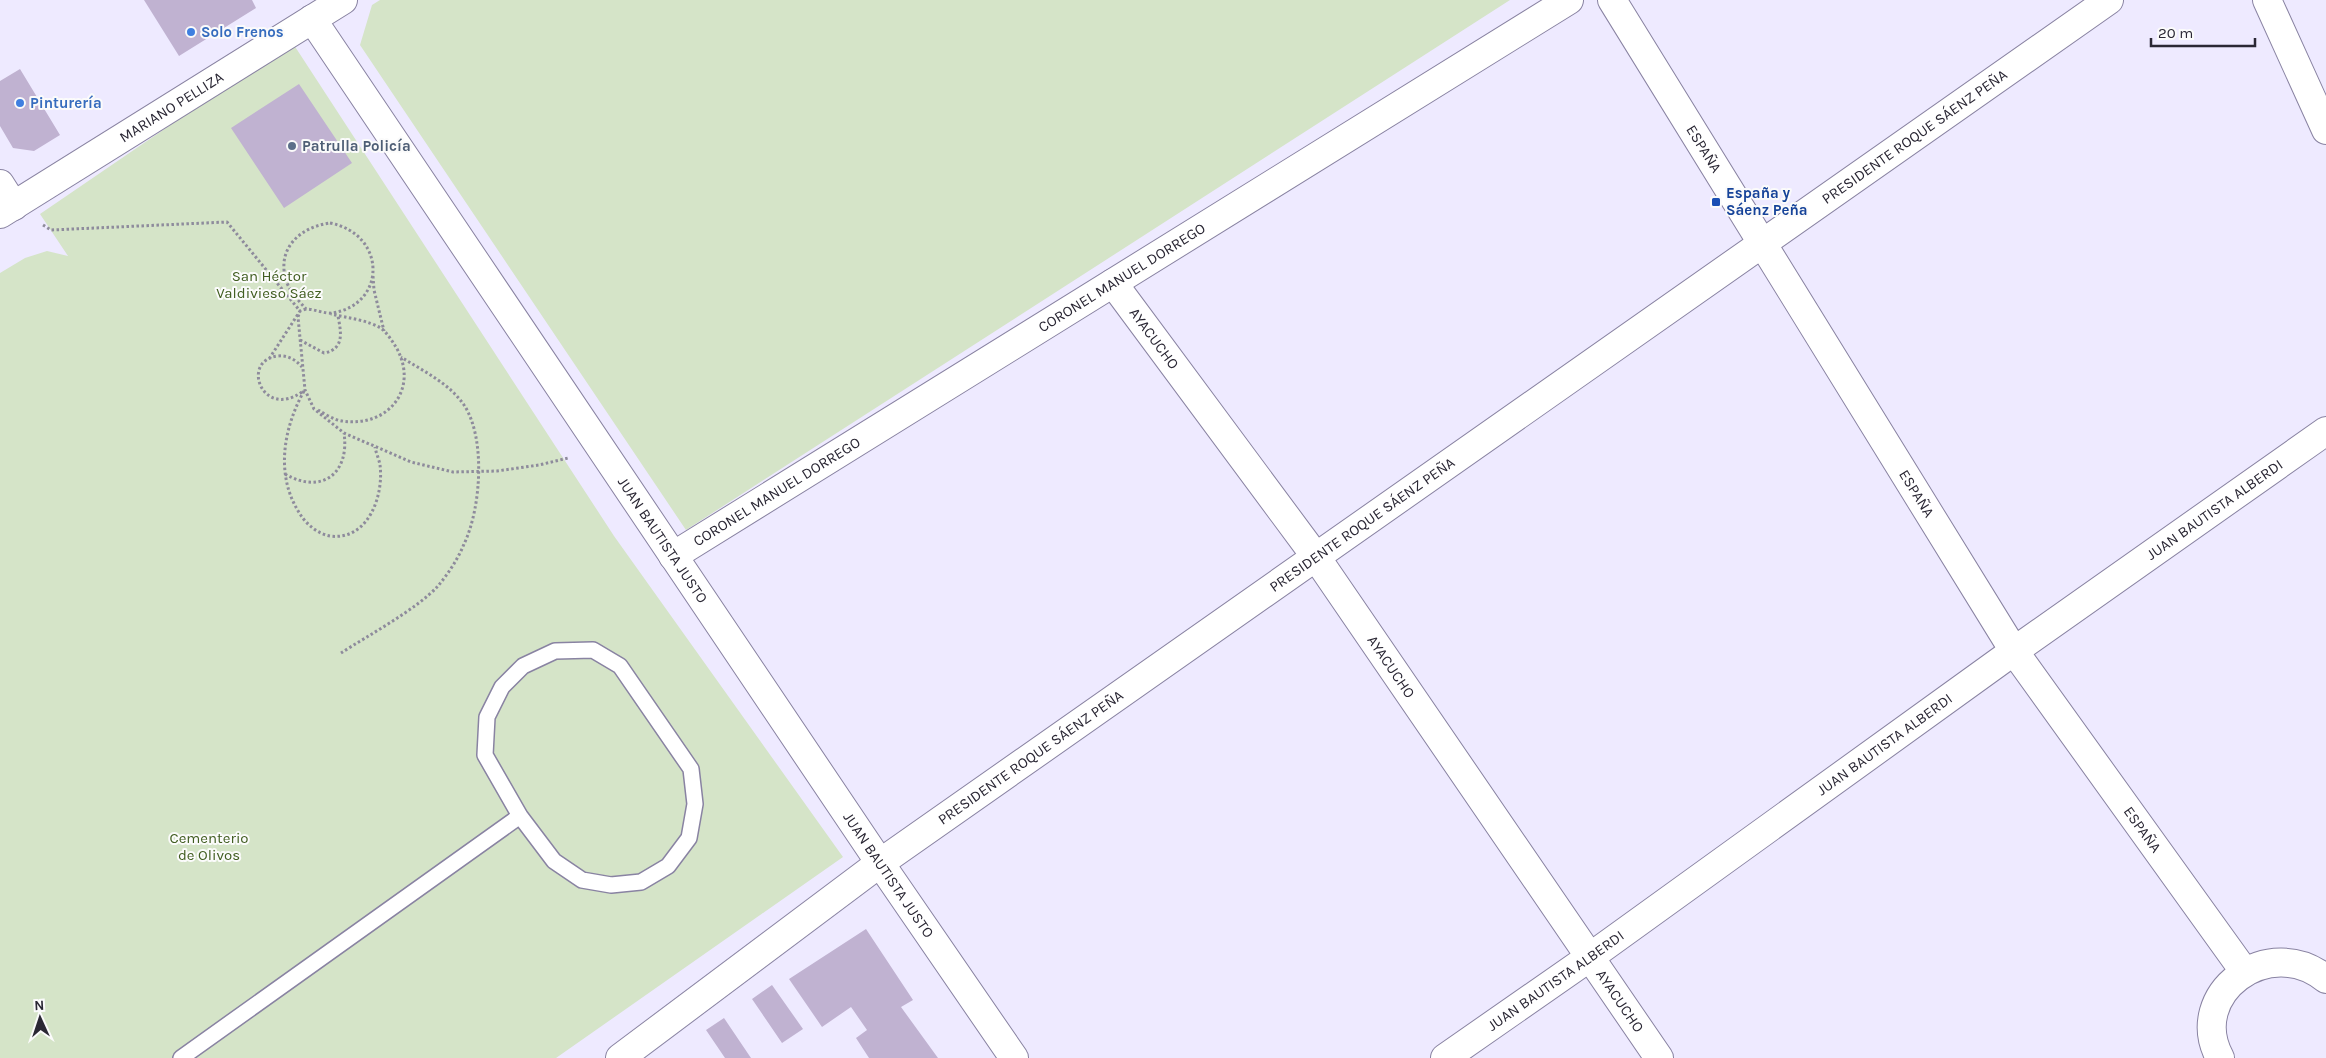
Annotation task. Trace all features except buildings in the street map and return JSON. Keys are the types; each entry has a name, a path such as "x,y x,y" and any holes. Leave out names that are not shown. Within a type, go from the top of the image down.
{"street":[{"name":"MARIANO PELLIZA","path":"4,201 343,0"},
{"name":"CORONEL MANUEL DORREGO","path":"674,556 1569,0"},
{"name":"ESPAÑA","path":"1612,0 2014,651 2244,971"},
{"name":"PRESIDENTE ROQUE SÁENZ PEÑA","path":"620,1058 880,863 2109,0"},
{"path":"2267,0 2326,130"},
{"name":"JUAN BAUTISTA JUSTO","path":"312,19 880,863 1014,1058"},
{"name":"AYACUCHO","path":"1113,283 1316,557 1659,1058"},
{"name":"JUAN BAUTISTA ALBERDI","path":"1444,1058 1590,957 2014,651 2326,431"},
{"path":"2220,1058 2215,1050 2212,1027 2216,1006 2228,986 2244,971 2264,963 2286,961 2307,966 2326,979"}],"lane":[{"path":"593,650 620,666 691,769 695,804 689,838 668,866 641,882 611,885 582,880 554,861 520,816 485,755 487,717 502,687 523,666 555,651 593,650"},
{"path":"181,1058 520,816"}],"path":[{"path":"4,201 51,230 227,222 300,311 300,340 305,390 314,409 344,433 410,462 453,472 478,471 539,465 603,451"},
{"path":"314,409 341,421 361,421 384,413 399,398 404,384 405,369 401,357 384,330 374,290 372,258 367,244 357,233 345,226 330,223 316,225 303,232 292,242 286,255 284,270 288,284 306,308 376,325 384,330"},
{"path":"331,314 349,308 361,299 369,287 373,272"},
{"path":"305,390 296,396 283,400 268,396 259,384 258,377 263,364 300,311 306,308"},
{"path":"300,340 324,353 334,350 341,335 338,316"},
{"path":"269,358 283,356 297,360 302,367"},
{"path":"341,652 419,602 437,587 465,544 471,522 477,491 478,471 476,432 471,417 464,404 441,382 401,357"},
{"path":"305,390 288,426 284,449 287,491 305,522 330,536 352,533 371,516 379,488 380,465 375,447"},
{"path":"285,474 305,483 322,482 334,474 342,463 346,448 344,433"}],"green space":[{"path":"380,0 1510,0 686,530 360,45 372,5"},
{"name":"Cementerio de Olivos","path":"292,42 614,536 843,857 556,1058 0,1058 0,273 25,258 47,251 68,256 40,214"}],"place":[{"name":"Solo Frenos","path":"191,32"},
{"name":"Pinturería","path":"20,103"},
{"name":"Patrulla Policía","path":"292,146"},
{"name":"España y Sáenz Peña","path":"1716,202"}],"park label":[{"name":"San Héctor Valdivieso Sáez","path":"269,284"}]}
